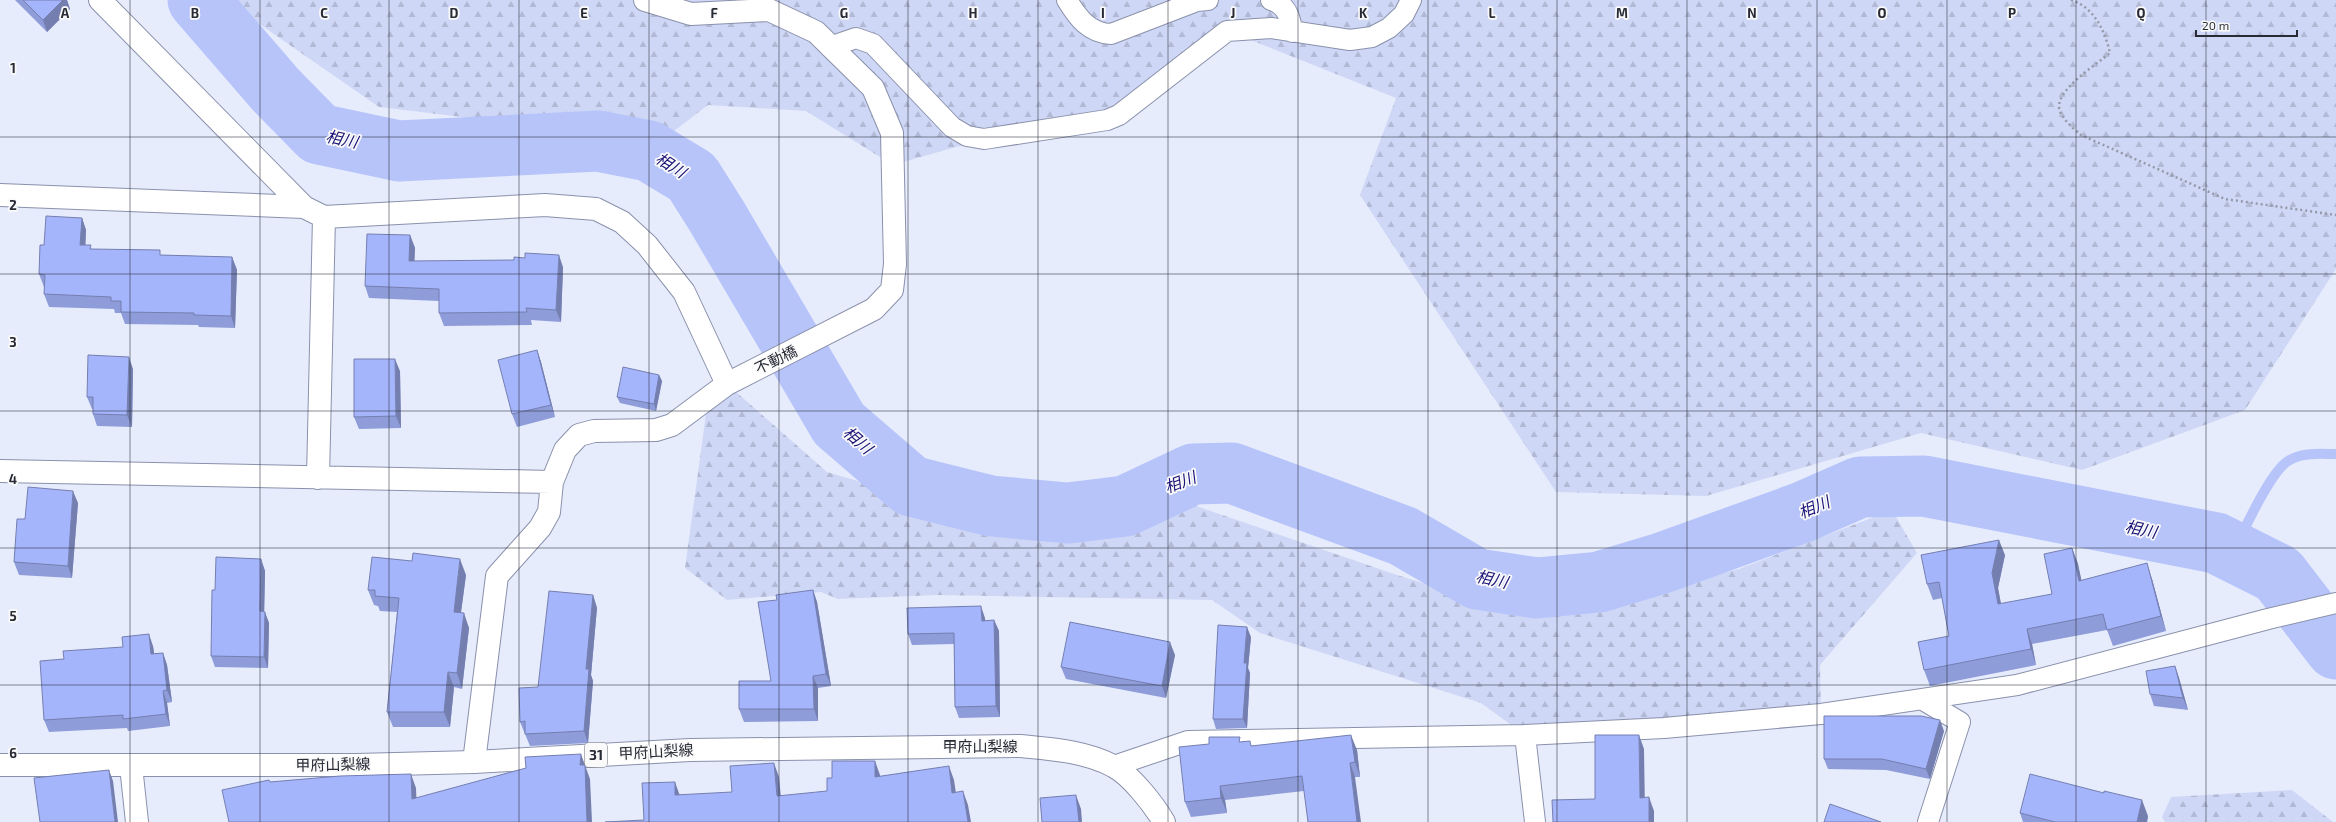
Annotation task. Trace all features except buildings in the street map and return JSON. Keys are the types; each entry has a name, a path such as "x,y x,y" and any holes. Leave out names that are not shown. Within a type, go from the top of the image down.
{"street":[{"path":"100,0 304,207 324,217 545,205 596,209 622,222 647,245 684,292 727,384"},
{"name":"不動橋","path":"474,762 497,576 540,528 549,512 552,482 565,450 579,435 594,431 656,430 672,425 727,384 825,336 874,309 892,290 895,264 892,133 873,88 816,32 769,10 691,14 644,0"},
{"path":"0,194 304,207"},
{"path":"318,478 324,217"},
{"path":"0,472 552,482"},
{"name":"甲府山梨線","path":"0,765 282,766 474,762 690,750 1020,746 1074,752 1114,766 1150,799 1164,822"},
{"path":"131,766 136,822"}],"lane":[{"path":"1067,0 1076,14 1092,30 1100,34 1111,34 1198,2 1208,0"},
{"path":"1270,0 1285,9 1288,13 1292,32"},
{"path":"830,47 856,38 873,44 952,127 967,136 984,139 1107,120 1119,115 1227,31 1271,28 1350,40 1372,37 1389,28 1404,14 1412,0"},
{"path":"1114,766 1188,741 1524,735 1680,726 1821,714 1924,700 2017,685 2268,619 2336,603"},
{"path":"1924,700 1960,722 1928,822"},
{"path":"1524,735 1535,822"}],"path":[{"path":"2071,0 2091,12 2106,35 2110,53 2064,92 2059,106 2064,119 2081,135 2225,199 2336,215"}],"green space":[{"path":"225,0 2336,0 2336,269 2245,410 2082,470 1921,433 1706,496 1556,492 1360,195 1396,98 1228,31 1119,115 984,139 893,165 806,111 708,105 661,141 379,107"},
{"path":"727,384 827,472 981,517 1099,521 1151,503 1193,505 1397,575 1535,617 1739,569 1892,510 1917,553 1820,665 1821,714 1525,735 1481,703 1260,633 1212,600 936,595 838,599 821,592 727,600 685,568 708,399"},
{"path":"2292,790 2333,822 2165,822 2162,817 2171,797"}],"waterway":[{"name":"相川","path":"198,0 275,89 319,134 399,151 598,141 649,151 692,177 839,424 911,486 991,506 1068,513 1125,506 1193,474 1232,473 1403,536 1477,579 1537,588 1599,582 1662,563 1803,512 1860,487 1924,486 2216,543 2278,574 2336,649"},
{"path":"2233,552 2250,517 2273,477 2281,467 2288,461 2299,456 2311,454 2336,454"}]}
